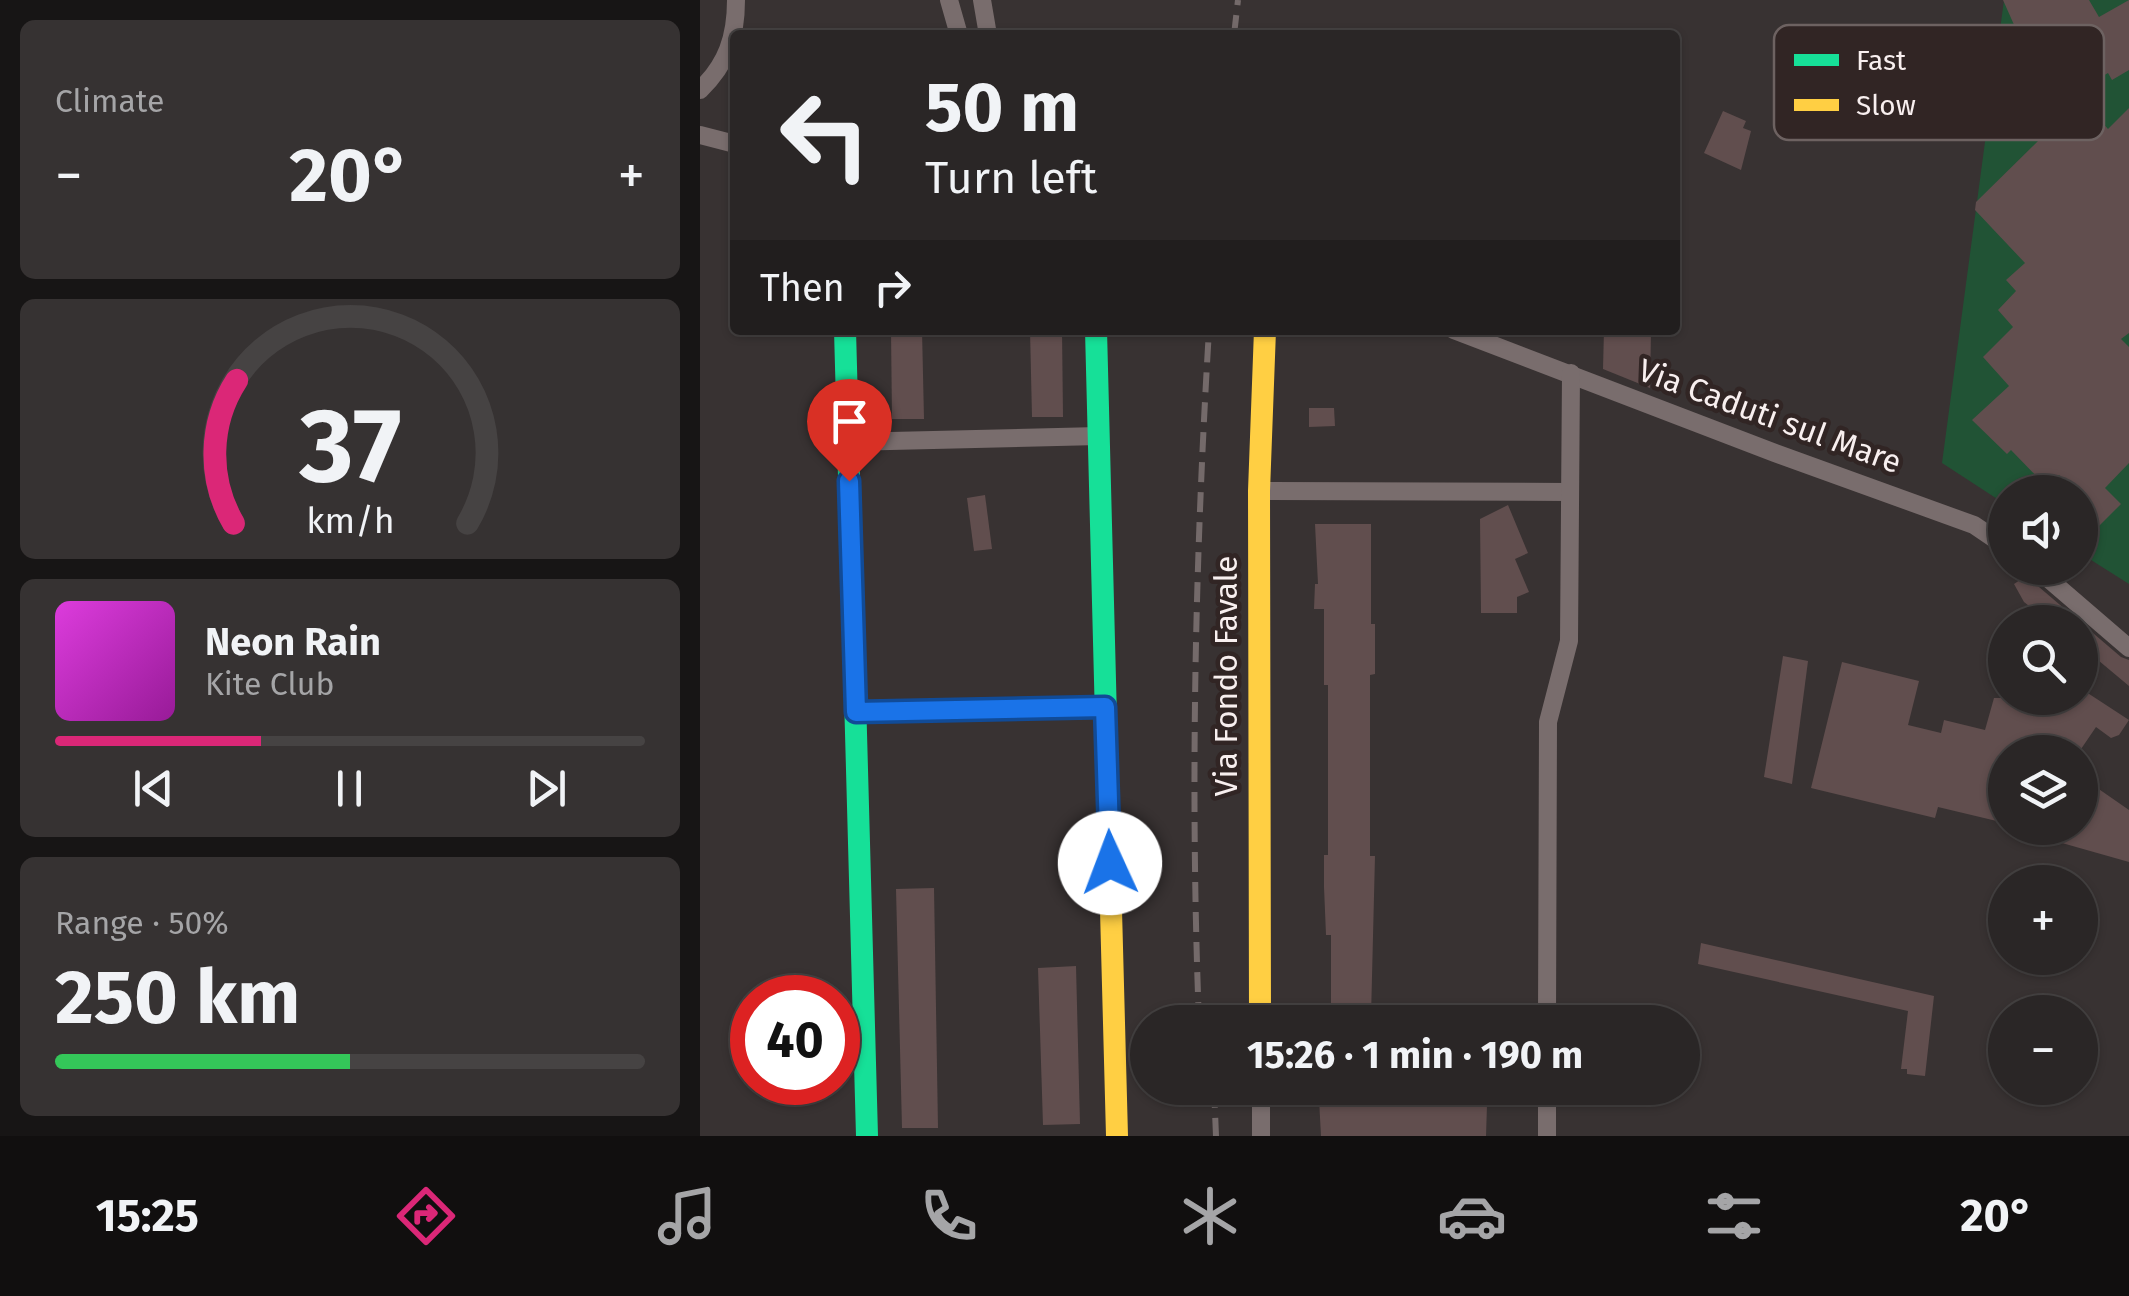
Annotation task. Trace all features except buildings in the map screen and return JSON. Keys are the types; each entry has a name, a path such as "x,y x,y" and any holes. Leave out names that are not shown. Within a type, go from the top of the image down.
{"street":[{"path":"735,30 736,0"},
{"path":"949,0 958,30"},
{"path":"982,0 987,30"},
{"path":"700,90 719,72 730,42"},
{"path":"700,135 730,143"},
{"path":"845,335 868,1136"},
{"path":"1096,335 1117,1136"},
{"name":"Via Fondo Favale","path":"1260,1005 1259,491 1266,335"},
{"name":"Via Caduti sul Mare","path":"1468,335 1974,525 1988,534"},
{"path":"1548,1005 1548,722 1569,641 1571,373"},
{"path":"848,442 1099,436"},
{"path":"1259,491 1570,492"},
{"path":"2056,585 2129,648"},
{"path":"856,712 1105,707"},
{"path":"1261,1105 1262,1136"},
{"path":"1547,1105 1547,1136"}],"green space":[{"path":"2004,0 2129,0 2129,584 2098,564 2098,475 1988,475 1988,493 1942,463 1985,140 2104,140 2104,25 2001,25"}],"railway":[{"path":"1235,30 1238,0"},
{"path":"1199,1005 1195,676 1209,335"},
{"path":"1215,1105 1216,1136"}],"traffic: fast":[{"path":"845,335 867,1136"},
{"path":"1096,335 1108,797"}],"traffic: slow":[{"path":"1260,1005 1259,491 1265,335"},
{"path":"1108,797 1117,1136"}],"route":[{"path":"849,481 856,712 1105,707 1110,863"}]}
